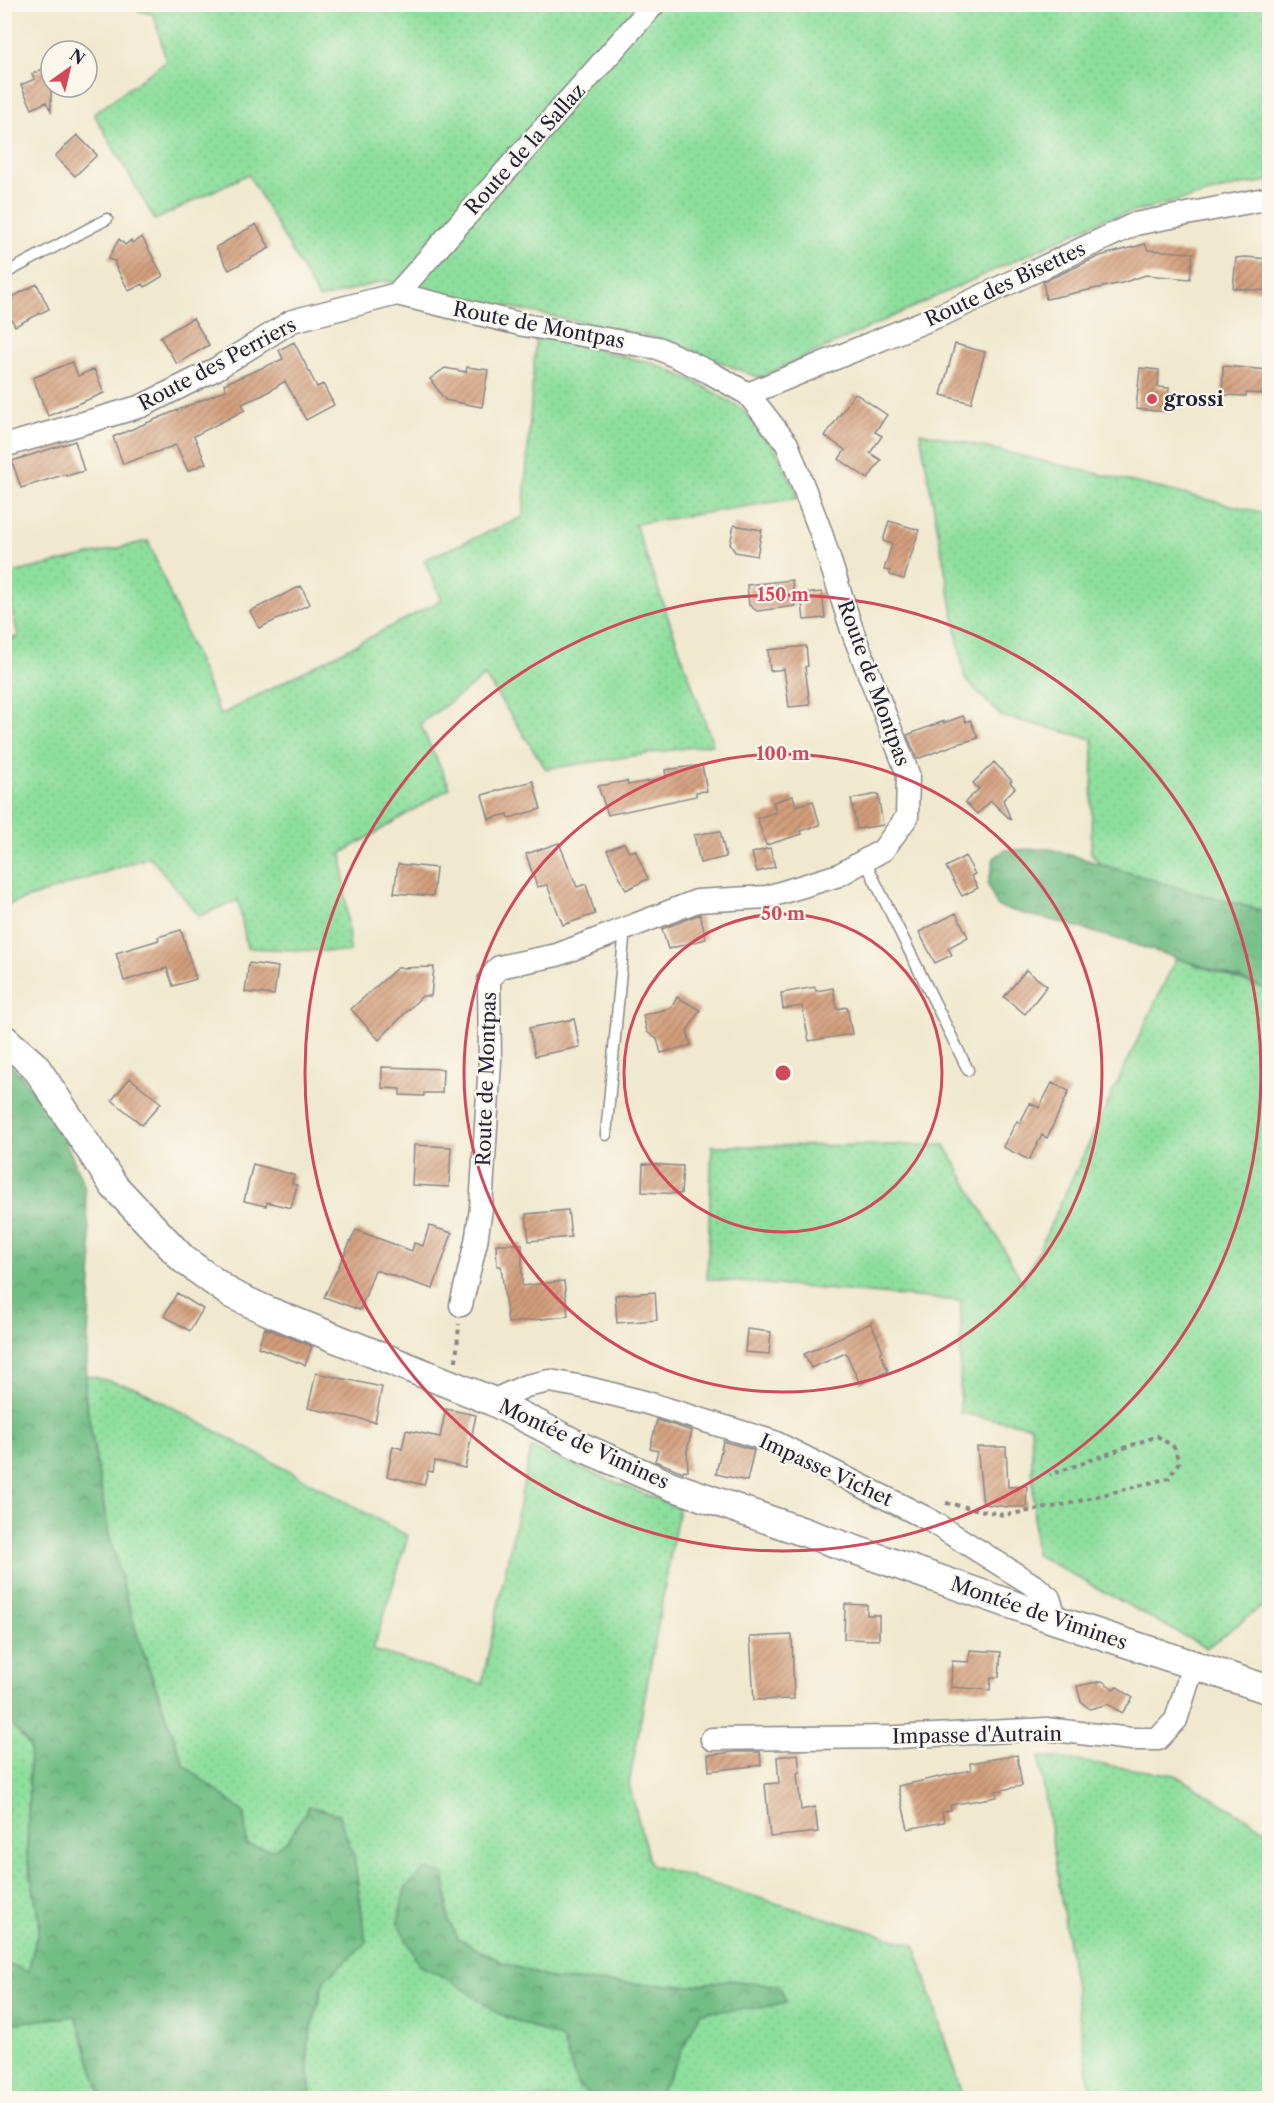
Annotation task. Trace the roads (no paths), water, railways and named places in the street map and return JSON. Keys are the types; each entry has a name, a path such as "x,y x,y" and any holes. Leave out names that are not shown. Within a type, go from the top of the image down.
{"street":[{"name":"Route de la Sallaz","path":"397,294 654,4"},
{"name":"Route des Bisettes","path":"748,394 950,311 1136,224 1269,198"},
{"name":"Route de Montpas","path":"397,294 524,325 658,348 709,372 748,394 787,444 820,530 852,630 908,774 907,817 883,850 839,875 767,897 697,901 557,955 499,967 489,980 490,1061 481,1208 476,1242 461,1305"},
{"name":"Route des Perriers","path":"4,446 142,406 216,369 292,321 397,294"},
{"name":"Montée de Vimines","path":"4,1039 34,1066 114,1186 164,1240 208,1278 231,1294 492,1401 584,1448 669,1485 1056,1620 1269,1690"},
{"name":"Impasse Vichet","path":"492,1401 526,1386 550,1381 644,1402 774,1442 934,1524 1036,1587 1049,1598 1056,1620"},
{"name":"Impasse d'Autrain","path":"712,1739 897,1737 1046,1729 1131,1739 1158,1739 1176,1720 1193,1666"}],"lane":[{"path":"4,274 107,219"},
{"path":"865,861 968,1070"},
{"path":"606,1135 625,927"}],"place":[{"name":"grossi","path":"1152,399"}]}
